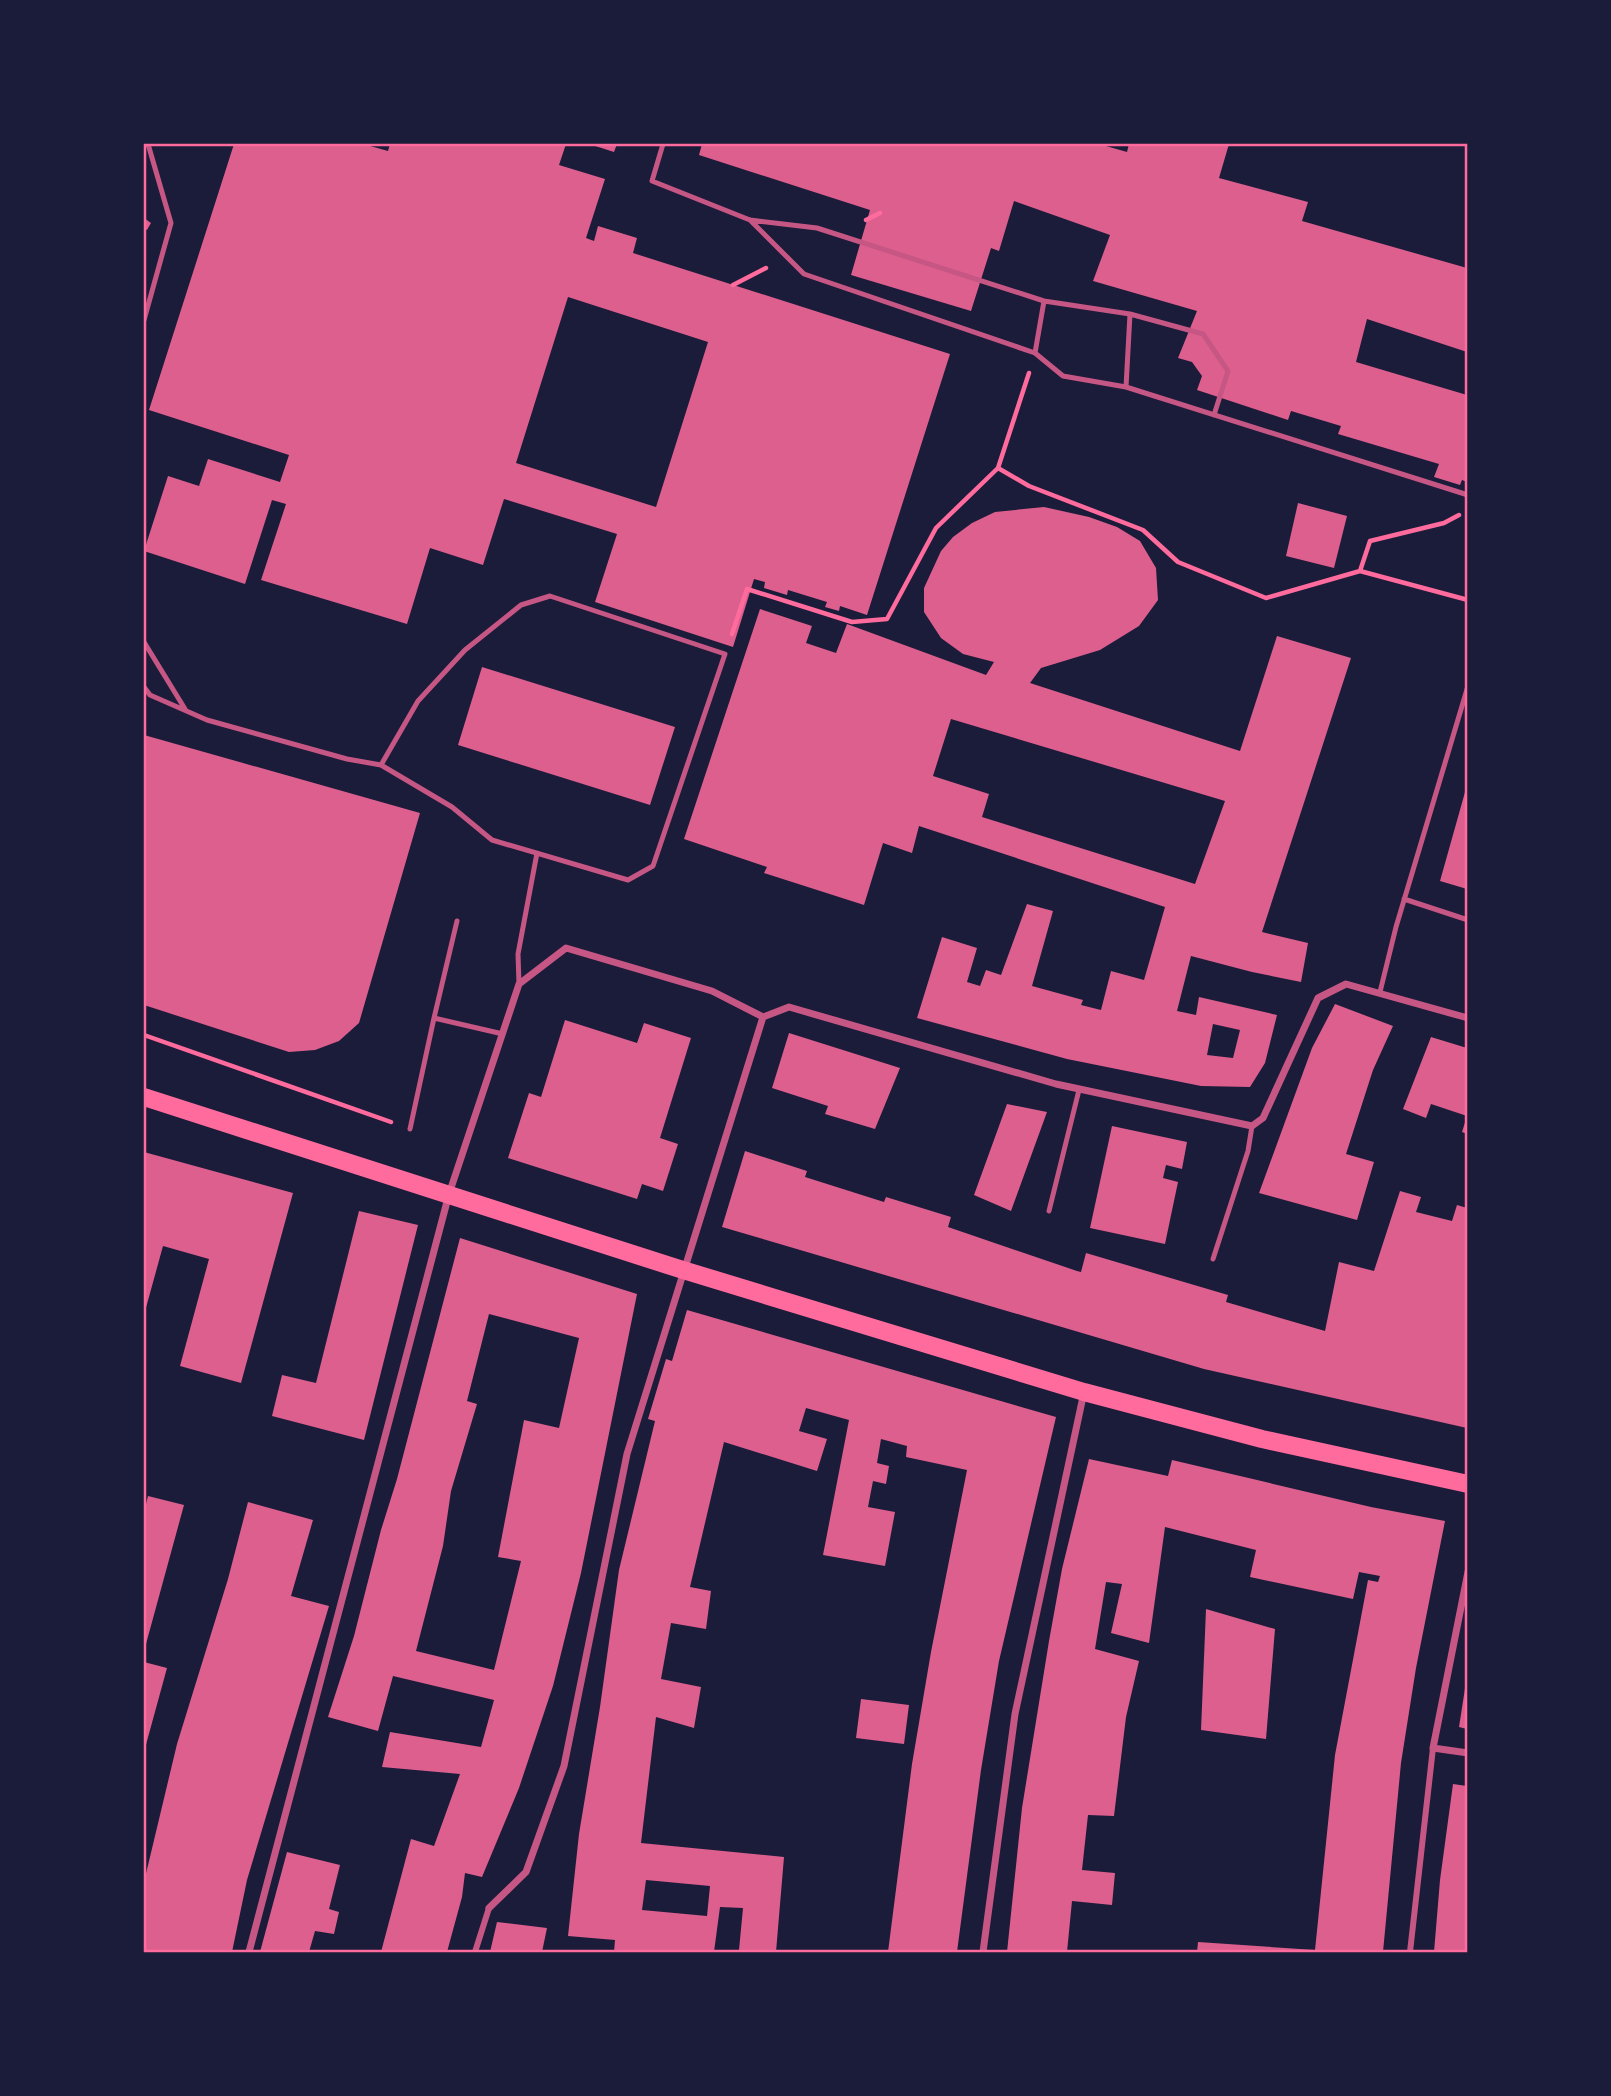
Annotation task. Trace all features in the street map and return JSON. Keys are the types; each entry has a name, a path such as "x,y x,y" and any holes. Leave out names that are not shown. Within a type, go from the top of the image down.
{"main road":[{"path":"144,1097 684,1270 1084,1392 1262,1439 1468,1484"}],"street":[{"path":"249,1952 449,1194 519,984 566,948 712,991 763,1017 789,1007 1079,1090 1252,1126 1263,1118 1318,998 1346,984 1468,1018"},
{"path":"475,1952 489,1908 526,1872 564,1766 627,1454 763,1017"},
{"path":"983,1952 1015,1714 1084,1392"},
{"path":"1410,1952 1433,1748 1468,1572"},
{"path":"1433,1748 1468,1753"}],"lane":[{"path":"144,320 171,223 148,144"},
{"path":"663,144 652,181 750,220 817,228 1044,301 1130,314 1203,334 1228,371 1214,415"},
{"path":"750,220 804,274 1035,353 1063,376 1126,387 1468,495"},
{"path":"1035,353 1044,301"},
{"path":"1126,387 1130,314"},
{"path":"144,687 150,695 207,720 347,759 382,765 452,807 492,840 628,880 653,866 725,654 550,596 522,604 465,650 418,701 382,765"},
{"path":"144,642 185,709"},
{"path":"1380,992 1404,899 1468,686"},
{"path":"519,984 518,954 537,853"},
{"path":"1404,899 1468,920"},
{"path":"410,1129 457,921"},
{"path":"434,1018 503,1034"},
{"path":"1049,1211 1079,1090"},
{"path":"1213,1259 1248,1151 1252,1126"}],"path":[{"path":"725,654 747,589 852,621 887,619 936,528 998,468 1035,353"},
{"path":"998,468 1029,486 1143,530 1178,562 1266,598 1360,571 1468,600"},
{"path":"1360,571 1370,541 1444,523 1464,513"},
{"path":"144,1035 410,1129"}],"building":[{"path":"234,144 363,144 388,151 390,144 566,144 559,165 605,179 586,238 594,241 598,226 637,238 633,253 950,354 867,615 840,606 839,611 825,607 827,602 788,590 787,595 764,588 765,582 754,579 733,647 595,602 617,534 504,499 483,565 430,548 407,624 261,580 286,504 272,500 245,584 144,551 168,476 199,486 208,459 280,482 289,455 149,410","holes":["568,297 708,342 656,507 516,463"]},
{"path":"589,144 617,144 614,152"},
{"path":"702,144 1099,144 1127,152 1129,144 1229,144 1219,178 1308,202 1302,221 1467,268 1467,352 1367,319 1356,362 1467,395 1467,482 1462,480 1460,485 1434,477 1439,464 1338,434 1341,426 1291,411 1288,420 1197,390 1202,376 1192,362 1178,358 1197,311 1093,281 1110,235 1014,201 999,251 991,248 971,311 851,275 870,210 699,155"},
{"path":"144,218 151,223 147,230 144,228"},
{"path":"1298,503 1347,516 1334,568 1286,556"},
{"path":"1044,507 1089,517 1117,527 1140,541 1156,568 1158,600 1139,626 1100,650 1041,668 1030,683 1240,751 1277,636 1351,658 1262,932 1308,943 1301,982 1191,956 1177,1011 1196,1015 1199,997 1277,1015 1265,1063 1250,1087 1201,1086 1067,1059 917,1018 942,937 977,948 967,982 980,986 986,970 1001,975 1027,904 1053,911 1032,986 1083,1000 1081,1005 1101,1010 1111,971 1144,980 1165,907 919,826 912,853 883,843 864,905 764,873 767,867 684,839 760,609 812,626 806,643 836,653 847,624 986,675 994,662 963,654 941,638 924,612 924,588 941,551 953,537 972,523 995,512","holes":["951,719 1225,801 1195,884 982,817 989,794 933,776","1213,1024 1240,1030 1233,1058 1207,1055"]},
{"path":"482,667 675,727 650,805 458,745"},
{"path":"144,735 420,813 359,1023 339,1041 315,1050 289,1052 144,1005"},
{"path":"1467,785 1467,889 1440,881"},
{"path":"1335,1004 1393,1026 1373,1070 1346,1154 1374,1162 1357,1220 1259,1193 1312,1048"},
{"path":"565,1020 637,1043 644,1023 691,1038 660,1138 678,1144 663,1191 642,1184 637,1199 508,1158 529,1093 541,1097"},
{"path":"789,1033 900,1068 875,1129 825,1114 828,1106 772,1088"},
{"path":"1431,1037 1467,1048 1467,1116 1431,1104 1426,1118 1403,1109"},
{"path":"1007,1104 1047,1112 1011,1211 974,1195"},
{"path":"1467,1116 1467,1134 1462,1132"},
{"path":"1112,1126 1187,1142 1182,1169 1166,1165 1163,1178 1178,1182 1165,1244 1090,1228"},
{"path":"745,1151 807,1171 805,1177 884,1202 886,1197 951,1217 948,1227 1077,1271 1081,1272 1086,1253 1228,1295 1226,1302 1325,1331 1339,1262 1374,1271 1400,1191 1421,1197 1416,1212 1452,1221 1457,1205 1467,1208 1467,1428 1204,1369 722,1227"},
{"path":"144,1152 293,1193 241,1383 180,1366 209,1259 163,1246 144,1315"},
{"path":"359,1211 418,1225 364,1440 272,1416 282,1375 316,1383"},
{"path":"460,1238 637,1294 581,1573 553,1686 519,1788 482,1877 465,1873 462,1897 447,1952 381,1952 411,1839 434,1846 460,1774 382,1767 390,1732 481,1747 494,1700 393,1676 378,1731 328,1717 354,1636","holes":["489,1314 579,1338 559,1428 524,1420 498,1557 521,1561 494,1670 416,1651 443,1546 451,1491 477,1404 467,1401"]},
{"path":"687,1310 1056,1417 999,1661 981,1770 957,1952 888,1952 912,1764 967,1470 906,1457 907,1446 881,1439 877,1463 889,1466 886,1484 873,1481 868,1507 895,1512 885,1566 823,1555 849,1420 806,1408 799,1431 827,1439 817,1471 724,1442 690,1587 711,1591 706,1629 671,1623 661,1679 701,1687 694,1728 656,1717 641,1843 784,1857 776,1952 739,1950 743,1908 720,1907 714,1952 614,1952 615,1940 568,1936 579,1834 619,1570 655,1421 648,1419 666,1359 672,1361","holes":["646,1880 710,1886 707,1916 642,1910"]},
{"path":"1089,1459 1168,1476 1172,1460 1371,1507 1445,1521 1416,1668 1401,1763 1383,1952 1197,1952 1198,1942 1315,1950 1335,1755 1368,1580 1378,1582 1380,1576 1359,1572 1353,1599 1250,1577 1256,1550 1165,1527 1149,1643 1111,1633 1122,1584 1106,1582 1095,1649 1139,1661 1126,1717 1114,1816 1088,1815 1082,1870 1115,1873 1112,1905 1072,1901 1067,1952 1007,1952 1022,1808 1049,1641 1062,1569"},
{"path":"148,1496 184,1505 144,1644 144,1512"},
{"path":"248,1502 313,1520 291,1596 329,1606 247,1880 232,1952 144,1952 144,1882 177,1744 228,1579"},
{"path":"1206,1609 1275,1629 1266,1739 1201,1730"},
{"path":"144,1662 167,1668 144,1752"},
{"path":"1467,1682 1467,1729 1459,1727"},
{"path":"861,1699 909,1705 904,1744 856,1738"},
{"path":"1453,1784 1467,1786 1467,1952 1434,1952 1440,1880"},
{"path":"287,1852 340,1865 329,1909 339,1912 334,1934 315,1931 309,1952 260,1952"},
{"path":"497,1922 547,1928 542,1952 490,1952"}]}
